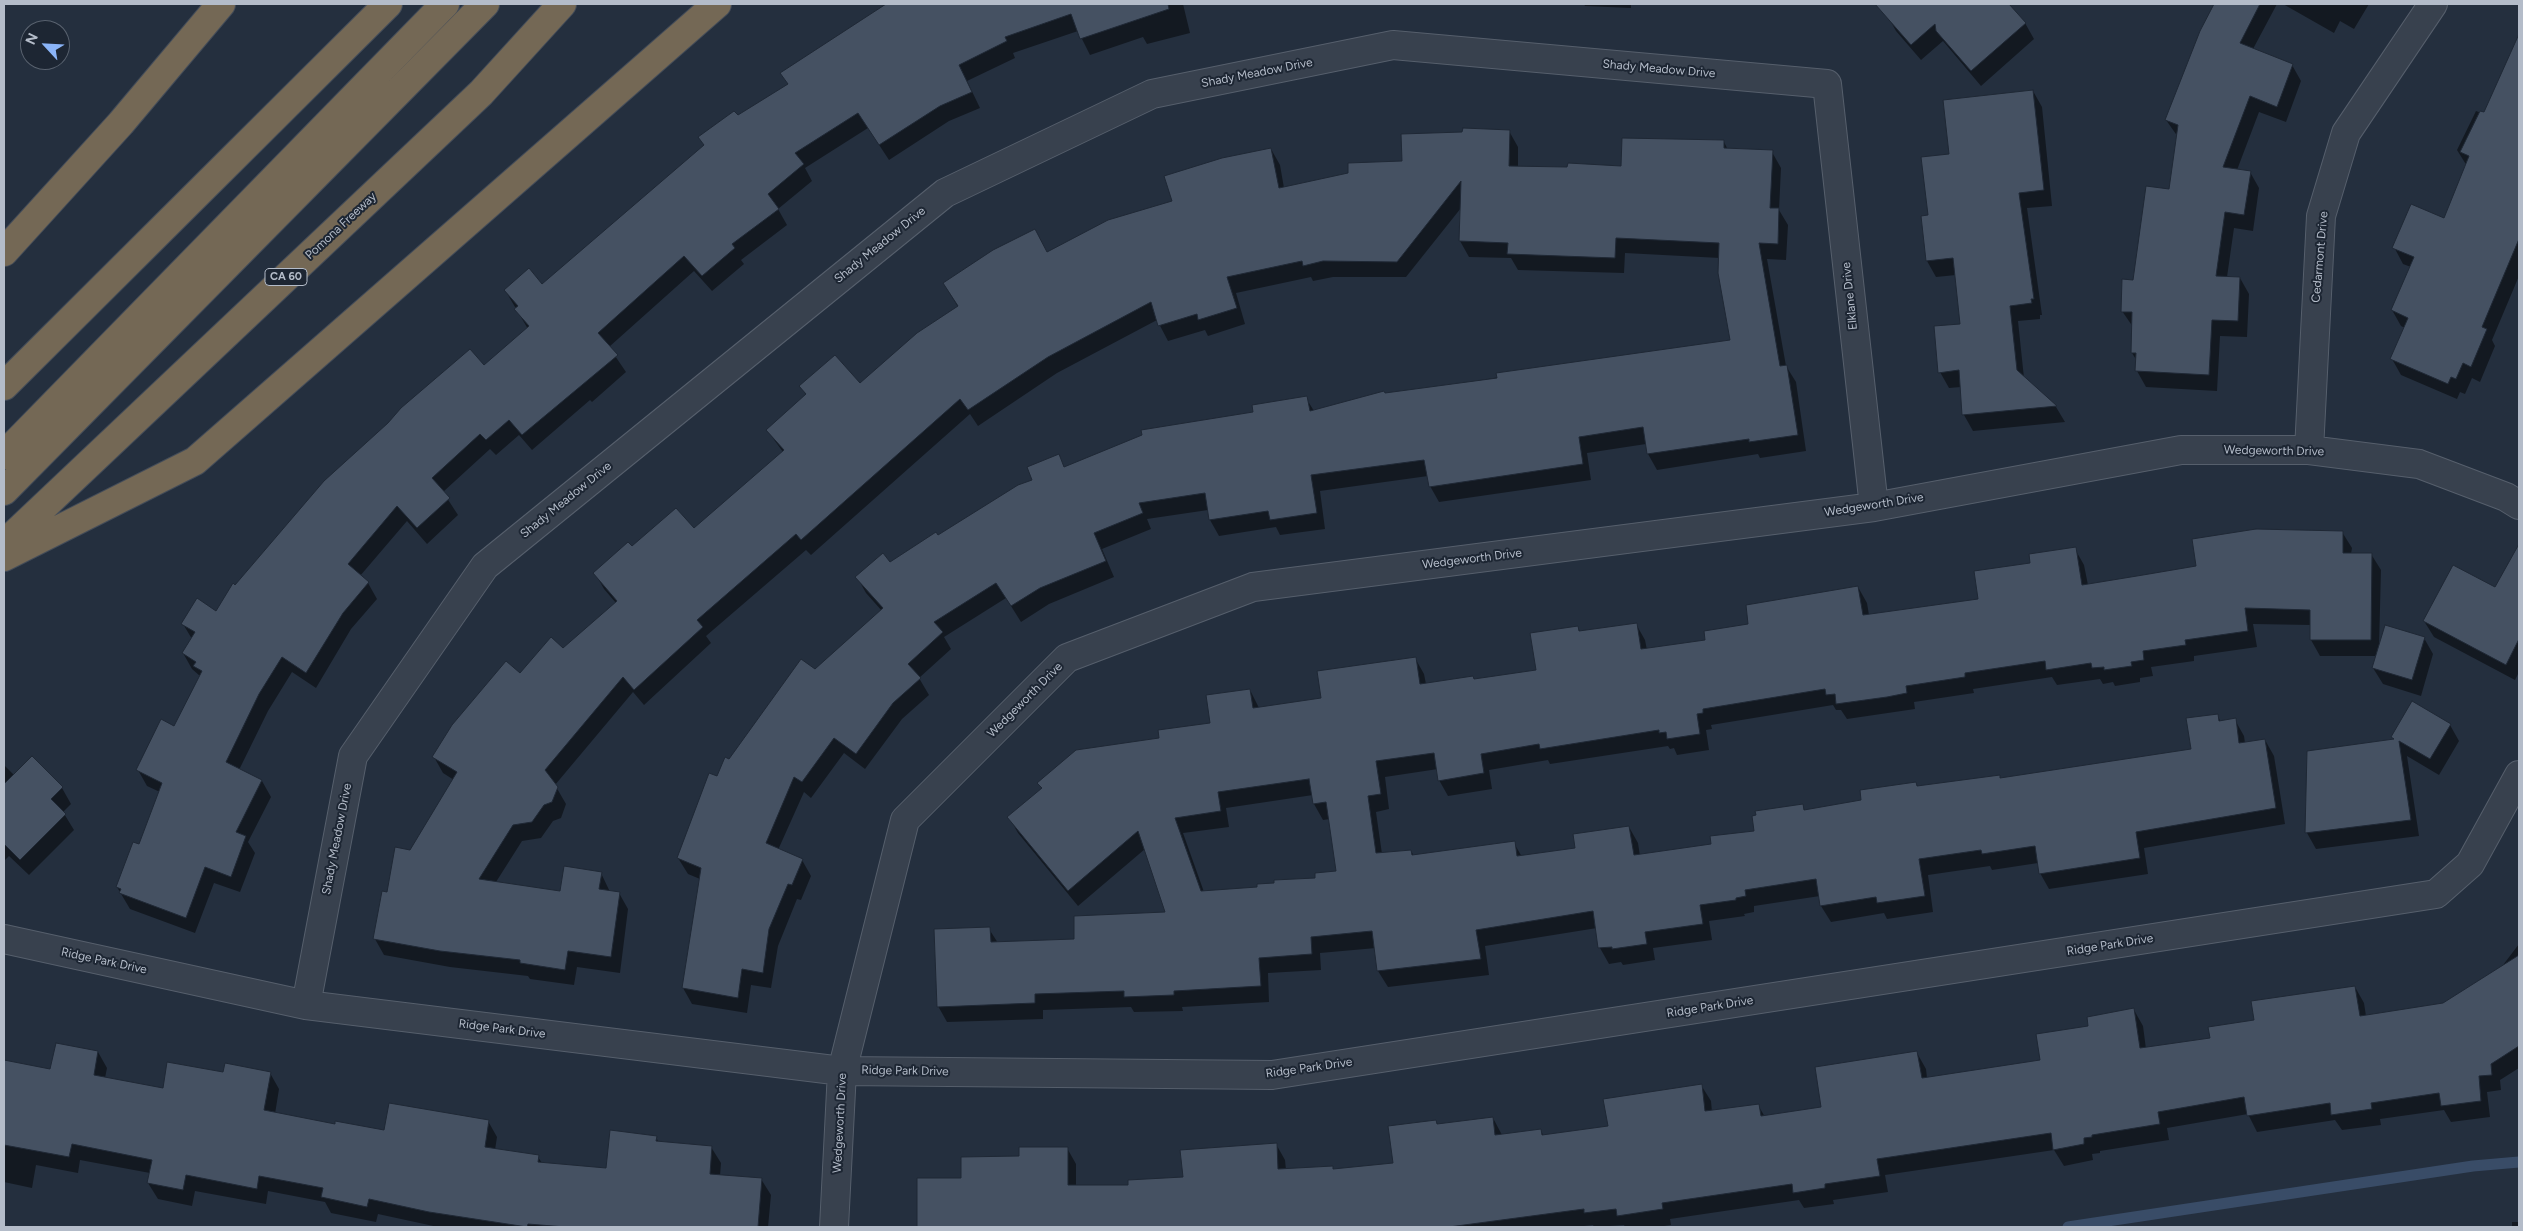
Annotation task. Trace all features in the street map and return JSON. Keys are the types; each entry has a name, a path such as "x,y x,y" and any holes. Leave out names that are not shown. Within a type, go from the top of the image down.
{"highway":[{"path":"4,252 121,123 221,4"},
{"path":"4,386 388,4"},
{"path":"4,455 445,4"},
{"path":"4,491 485,4"},
{"name":"Pomona Freeway","path":"4,544 481,93 562,4"},
{"path":"4,557 195,461 717,4"}],"street":[{"name":"Cedarmont Drive","path":"2309,450 2321,216 2346,133 2433,4"},
{"name":"Shady Meadow Drive","path":"306,1005 353,756 485,566 945,193 1152,94 1394,46 1827,84"},
{"name":"Elklane Drive","path":"1827,84 1874,507"},
{"name":"Wedgeworth Drive","path":"834,1227 842,1071 905,820 1067,658 1253,587 1874,507 2181,450 2309,450 2419,464 2506,497 2519,505"},
{"name":"Ridge Park Drive","path":"4,939 306,1005 842,1071 1272,1075 2436,894 2470,864 2519,775"}],"building":[{"path":"886,4 1168,4 1169,9 1080,39 1071,14 1005,37 1007,41 959,65 972,92 940,106 879,145 858,113 795,153 804,164 768,194 779,209 732,244 735,248 702,276 684,256 598,333 618,355 522,435 509,420 486,440 480,434 432,478 450,498 417,528 397,506 348,564 369,582 343,613 306,673 282,657 259,694 226,762 262,780 236,832 246,836 231,877 205,867 186,918 119,893 121,889 116,887 133,842 139,844 162,783 136,770 161,719 174,726 202,671 193,666 196,662 182,653 195,632 181,624 197,598 216,611 233,583 235,585 324,481 388,423 401,408 470,349 484,365 529,326 514,309 518,306 504,290 529,268 542,284 704,145 698,137 734,111 738,115 788,84 780,73"},
{"path":"1875,4 2009,4 2026,23 1971,71 1936,31 1935,24 1911,45"},
{"path":"2214,4 2260,4 2240,43 2293,64 2277,107 2250,96 2223,167 2251,171 2244,215 2225,212 2216,276 2240,277 2238,321 2212,320 2209,375 2135,371 2136,353 2131,353 2132,312 2121,312 2122,279 2133,280 2146,186 2169,189 2178,125 2165,120 2200,31"},
{"path":"2519,34 2519,239 2482,327 2487,329 2471,367 2463,363 2456,379 2451,377 2448,384 2390,359 2408,318 2391,310 2414,257 2392,248 2411,204 2444,218 2469,156 2460,152 2480,111 2484,112"},
{"path":"2033,90 2044,190 2019,193 2034,299 2031,299 2032,303 2010,306 2017,370 2057,406 1962,415 1959,370 1938,373 1934,326 1960,324 1953,258 1926,261 1921,216 1928,215 1921,157 1949,154 1943,100"},
{"path":"1463,128 1510,130 1509,166 1567,167 1568,163 1621,166 1622,138 1724,140 1724,148 1773,150 1770,208 1779,208 1778,244 1759,243 1780,366 1787,365 1798,435 1749,442 1749,439 1647,454 1643,427 1579,437 1583,464 1429,487 1424,460 1311,475 1317,513 1270,520 1268,511 1209,520 1205,493 1139,503 1143,513 1094,533 1106,561 1040,588 1011,606 996,583 934,622 943,632 908,664 921,678 893,703 856,754 834,738 802,782 794,777 766,843 803,859 792,885 788,884 769,929 763,973 742,969 738,998 682,988 701,868 677,858 709,773 717,776 725,757 729,759 801,659 815,669 883,608 855,577 883,553 890,562 936,532 938,535 1018,485 1032,480 1027,467 1059,454 1064,467 1142,435 1141,430 1253,412 1252,405 1307,396 1310,411 1384,391 1385,393 1497,378 1496,373 1730,340 1718,273 1719,243 1616,238 1615,258 1507,254 1508,243 1459,241 1461,181 1397,262 1323,261 1303,266 1302,261 1227,277 1237,308 1198,320 1197,314 1158,326 1151,302 1048,357 968,410 960,399 801,540 796,534 697,620 703,627 634,690 623,677 545,770 558,787 552,802 544,805 532,822 513,825 479,879 560,891 564,866 602,872 599,889 620,892 611,957 568,951 565,970 520,963 520,960 440,951 373,939 382,891 387,892 395,847 410,850 457,772 432,757 452,725 506,661 520,673 551,637 563,648 617,601 593,573 628,542 632,546 676,508 694,528 784,450 766,430 806,394 799,386 835,355 860,383 917,333 958,306 943,283 993,250 1035,229 1047,252 1108,220 1172,201 1164,176 1222,158 1271,148 1279,188 1348,173 1348,163 1402,161 1401,134 1462,132"},
{"path":"2256,529 2343,531 2343,553 2372,553 2371,640 2310,640 2310,610 2245,608 2248,631 2185,640 2186,645 2143,651 2144,660 2131,662 2132,666 2104,670 2104,667 2092,668 2091,663 2046,670 2045,661 1965,673 1965,677 1906,686 1907,693 1887,697 1836,704 1835,694 1826,695 1825,689 1703,709 1703,713 1697,714 1700,734 1667,739 1666,732 1659,733 1659,730 1540,749 1539,744 1481,754 1484,773 1438,781 1434,753 1376,761 1381,794 1368,796 1376,853 1411,850 1412,855 1515,841 1517,856 1575,848 1573,834 1629,826 1634,855 1711,844 1710,836 1754,831 1752,816 1756,815 1755,811 1803,804 1804,810 1861,800 1860,790 1916,782 1917,786 2000,775 2000,778 2191,749 2186,718 2218,714 2219,721 2236,718 2239,743 2265,739 2276,808 2136,832 2140,858 2039,874 2035,846 1982,854 1981,850 1919,859 1925,896 1877,903 1876,897 1820,906 1816,879 1745,890 1746,896 1736,898 1736,900 1700,905 1703,924 1645,932 1647,944 1612,949 1612,947 1598,948 1593,911 1476,930 1481,959 1377,971 1372,931 1311,937 1312,954 1259,958 1261,986 1174,991 1174,995 1124,997 1124,991 1035,994 1035,1003 937,1007 934,929 990,927 991,942 1074,939 1074,916 1165,912 1138,831 1068,891 1007,817 1042,788 1037,783 1076,750 1159,738 1158,730 1210,723 1206,695 1250,689 1253,708 1321,698 1317,671 1416,657 1420,684 1473,676 1474,679 1536,670 1530,633 1578,626 1579,631 1637,623 1641,649 1705,640 1704,631 1748,624 1746,605 1858,586 1863,615 1978,599 1974,571 2030,563 2029,554 2076,547 2082,585 2196,566 2192,539","holes":["1309,779 1313,804 1326,802 1336,871 1315,873 1315,878 1274,880 1274,883 1257,884 1257,887 1201,891 1175,818 1221,811 1218,792"]},
{"path":"2519,544 2519,639 2506,665 2423,621 2453,565 2495,587"},
{"path":"2385,625 2425,637 2412,680 2372,668"},
{"path":"2412,701 2451,724 2430,759 2399,741 2411,820 2305,833 2307,751 2394,739 2391,737"},
{"path":"32,756 63,787 51,799 66,814 20,860 4,844 4,784"},
{"path":"2519,955 2519,1046 2491,1064 2492,1075 2479,1076 2481,1101 2441,1106 2439,1093 2371,1103 2372,1109 2331,1115 2330,1103 2247,1116 2244,1097 2158,1112 2160,1124 2092,1135 2092,1137 2084,1138 2084,1144 2053,1150 2051,1133 1877,1159 1880,1176 1825,1184 1825,1188 1793,1193 1792,1184 1662,1203 1663,1209 1617,1216 1616,1209 1584,1213 1584,1209 1449,1227 917,1227 917,1178 961,1178 961,1157 1019,1156 1019,1147 1068,1147 1068,1185 1128,1185 1128,1180 1183,1177 1180,1150 1277,1143 1278,1169 1333,1166 1333,1169 1393,1163 1388,1126 1436,1120 1437,1124 1493,1117 1495,1135 1541,1129 1542,1135 1608,1126 1603,1099 1702,1084 1705,1111 1759,1104 1761,1116 1821,1107 1815,1067 1917,1051 1922,1078 2040,1060 2036,1034 2088,1026 2087,1017 2134,1008 2140,1048 2210,1038 2208,1027 2254,1020 2251,1001 2355,986 2360,1016 2443,1003"},
{"path":"56,1043 98,1051 94,1075 163,1088 167,1062 223,1072 225,1063 271,1072 264,1110 335,1124 335,1121 384,1130 389,1103 489,1120 485,1147 539,1155 538,1162 606,1168 610,1130 657,1136 656,1141 712,1146 710,1174 762,1178 758,1227 565,1227 528,1224 527,1227 429,1212 369,1199 367,1207 321,1197 323,1188 259,1176 257,1189 186,1175 183,1190 147,1183 152,1160 72,1144 69,1157 4,1145 4,1060 50,1069"}],"waterway":[{"path":"2068,1227 2473,1166 2519,1162"}]}
